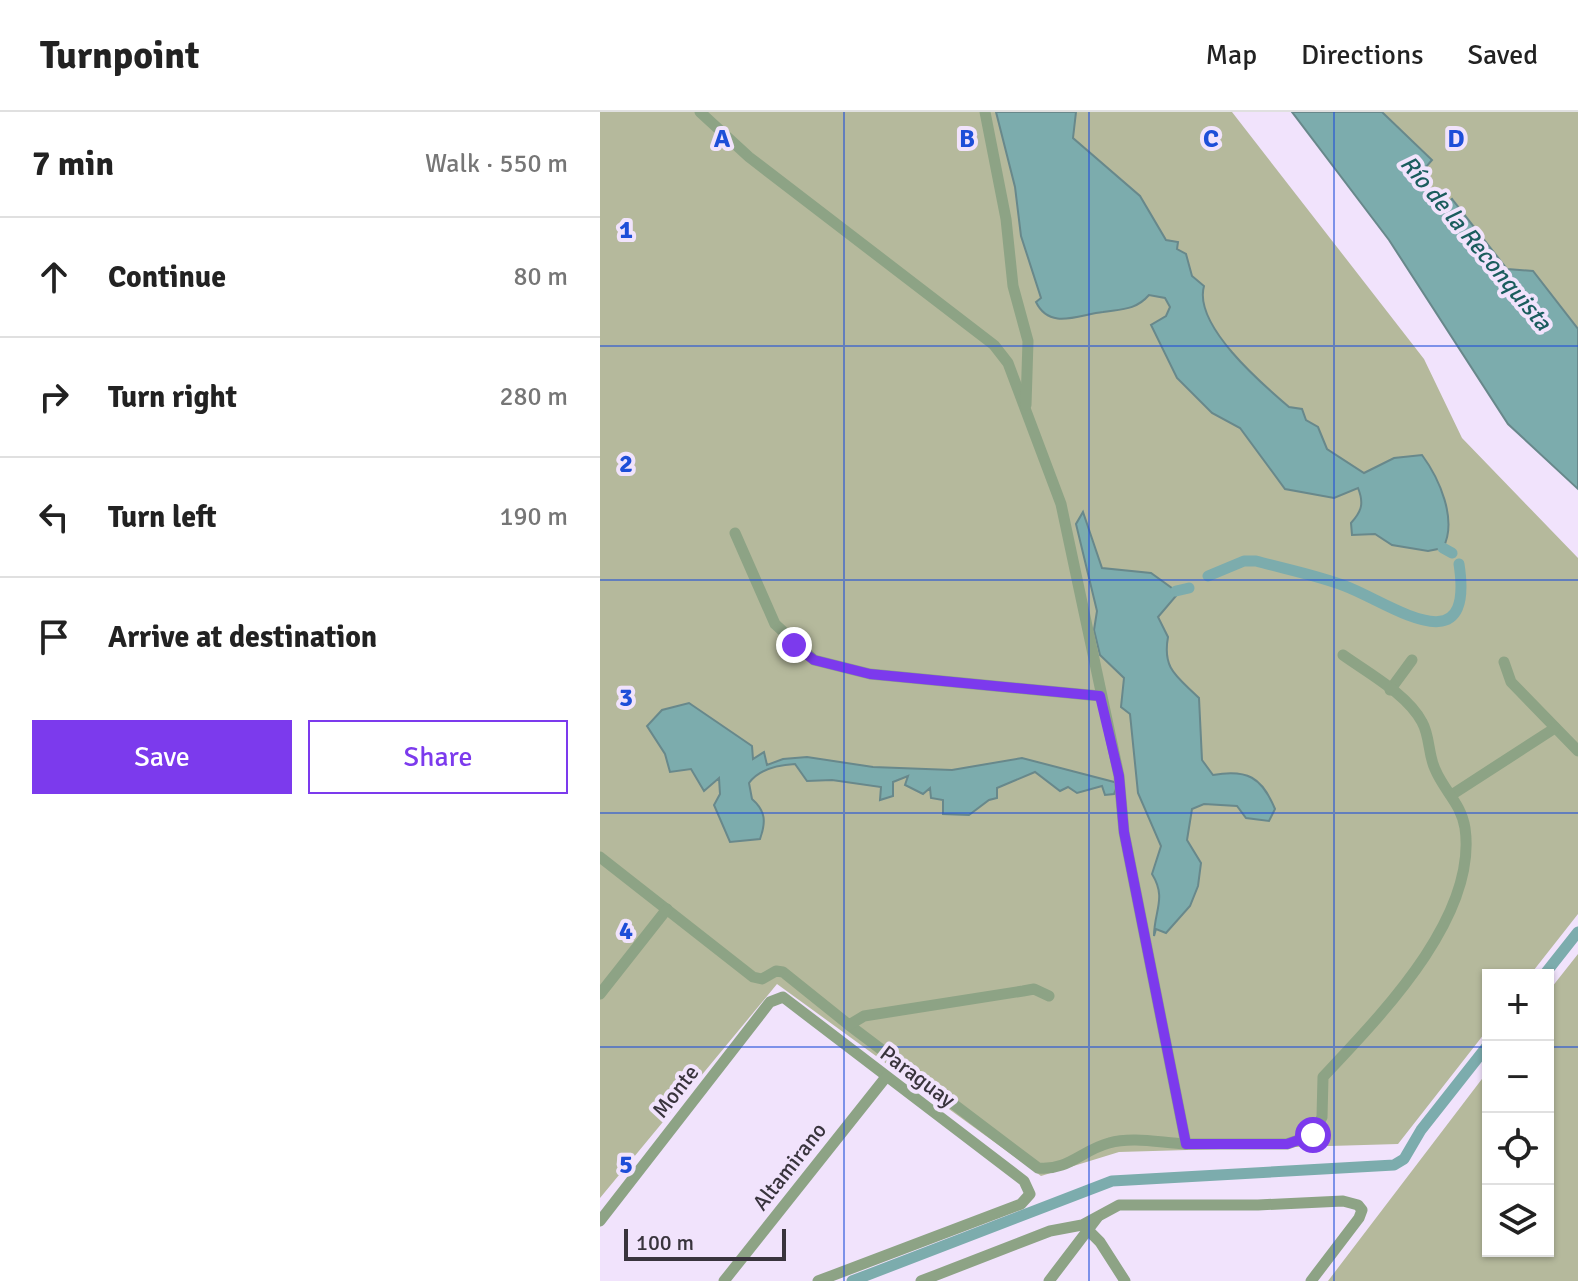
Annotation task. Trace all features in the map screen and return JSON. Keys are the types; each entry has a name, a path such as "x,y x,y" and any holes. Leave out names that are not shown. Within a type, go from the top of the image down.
{"street":[{"path":"700,112 749,157 1002,354 1026,406 1061,504 1119,776 1124,832 1186,1144"},
{"path":"985,112 1006,219 1013,286 1028,341 1026,406"},
{"path":"1002,354 1016,356 1028,341"},
{"path":"735,533 775,624 814,660 870,674 1100,696"},
{"path":"600,857 753,977 762,979 776,971 783,972 1038,1168 1060,1168 1095,1148 1115,1141 1287,1144 1308,1139 1319,1128 1323,1077 1406,983 1431,948 1452,904 1466,847 1462,817 1453,794 1433,767 1420,718 1390,690 1343,655"},
{"path":"1390,690 1412,660"},
{"path":"1504,662 1511,682 1578,751"},
{"path":"1453,794 1555,728"},
{"path":"600,994 667,909"},
{"path":"849,1025 864,1016 1034,989 1049,996"},
{"name":"Monte","path":"600,1221 770,1002 776,998 789,1000"},
{"name":"Paraguay","path":"789,1000 1024,1181 1030,1194 1021,1204 818,1281"},
{"name":"Altamirano","path":"724,1281 886,1077"},
{"path":"1049,1281 1085,1228 1101,1213 1119,1205 1258,1205 1343,1201 1362,1210 1311,1281"},
{"path":"921,1281 1050,1231 1085,1228 1100,1242 1125,1281"}],"shaded area":[{"path":"600,112 1232,112 1424,359 1462,438 1578,558 1578,914 1535,969 1482,969 1482,1037 1398,1144 1119,1152 1041,1176 777,984 600,1198"},
{"path":"1382,112 1578,112 1578,329 1533,272 1507,269 1453,199 1439,210 1419,175 1432,160"},
{"path":"1578,954 1578,1281 1328,1281 1482,1079 1482,1257 1554,1257 1554,984"}],"water":[{"path":"996,112 1076,112 1073,138 1140,196 1166,240 1178,242 1177,249 1186,254 1192,276 1204,286 1203,301 1219,335 1247,369 1277,397 1289,407 1302,409 1306,420 1318,427 1327,449 1364,473 1394,458 1422,455 1435,475 1447,512 1447,537 1443,548 1428,551 1392,545 1375,534 1352,535 1351,523 1361,507 1358,488 1334,498 1285,489 1240,428 1212,413 1177,378 1151,325 1166,316 1170,307 1165,298 1149,295 1128,308 1066,319 1049,316 1042,311 1036,302 1041,298 1021,236 1015,187"},
{"name":"Río de la Reconquista","path":"1292,112 1382,112 1432,160 1419,175 1439,209 1452,199 1507,269 1533,271 1578,329 1578,489 1508,424 1389,240"},
{"path":"1083,512 1102,568 1151,573 1176,591 1176,596 1158,617 1168,637 1167,658 1173,672 1199,698 1202,760 1213,775 1235,773 1252,778 1265,789 1275,809 1269,821 1246,818 1237,806 1204,804 1192,809 1187,840 1201,863 1198,886 1190,906 1166,933 1156,929 1154,936 1159,890 1152,874 1161,846 1138,793 1130,714 1121,707 1124,678 1100,655 1094,630 1097,611 1076,524"},
{"path":"689,703 752,746 753,759 764,752 767,765 783,759 807,757 873,767 952,770 1022,758 1118,783 1114,794 1105,795 1102,786 1077,793 1068,787 1060,791 1035,772 997,788 997,798 989,800 969,815 943,814 943,800 931,798 930,788 923,794 905,785 908,776 893,782 893,796 880,800 881,787 832,780 807,781 795,764 782,765 763,771 749,783 752,799 764,817 760,839 730,842 714,805 720,794 719,778 704,791 691,769 670,772 665,754 647,726 662,710"}],"waterway":[{"path":"1443,548 1452,553"},
{"path":"1208,576 1244,561 1256,561 1334,582 1405,614 1442,621 1454,614 1461,596 1459,564"},
{"path":"1176,591 1189,588"},
{"path":"1549,969 1578,932"},
{"path":"852,1281 1112,1181 1394,1165 1404,1159 1421,1130 1482,1053"}],"route":[{"path":"794,645 814,660 870,674 1100,696 1119,776 1124,832 1186,1144 1273,1145 1308,1139 1313,1135"}]}
